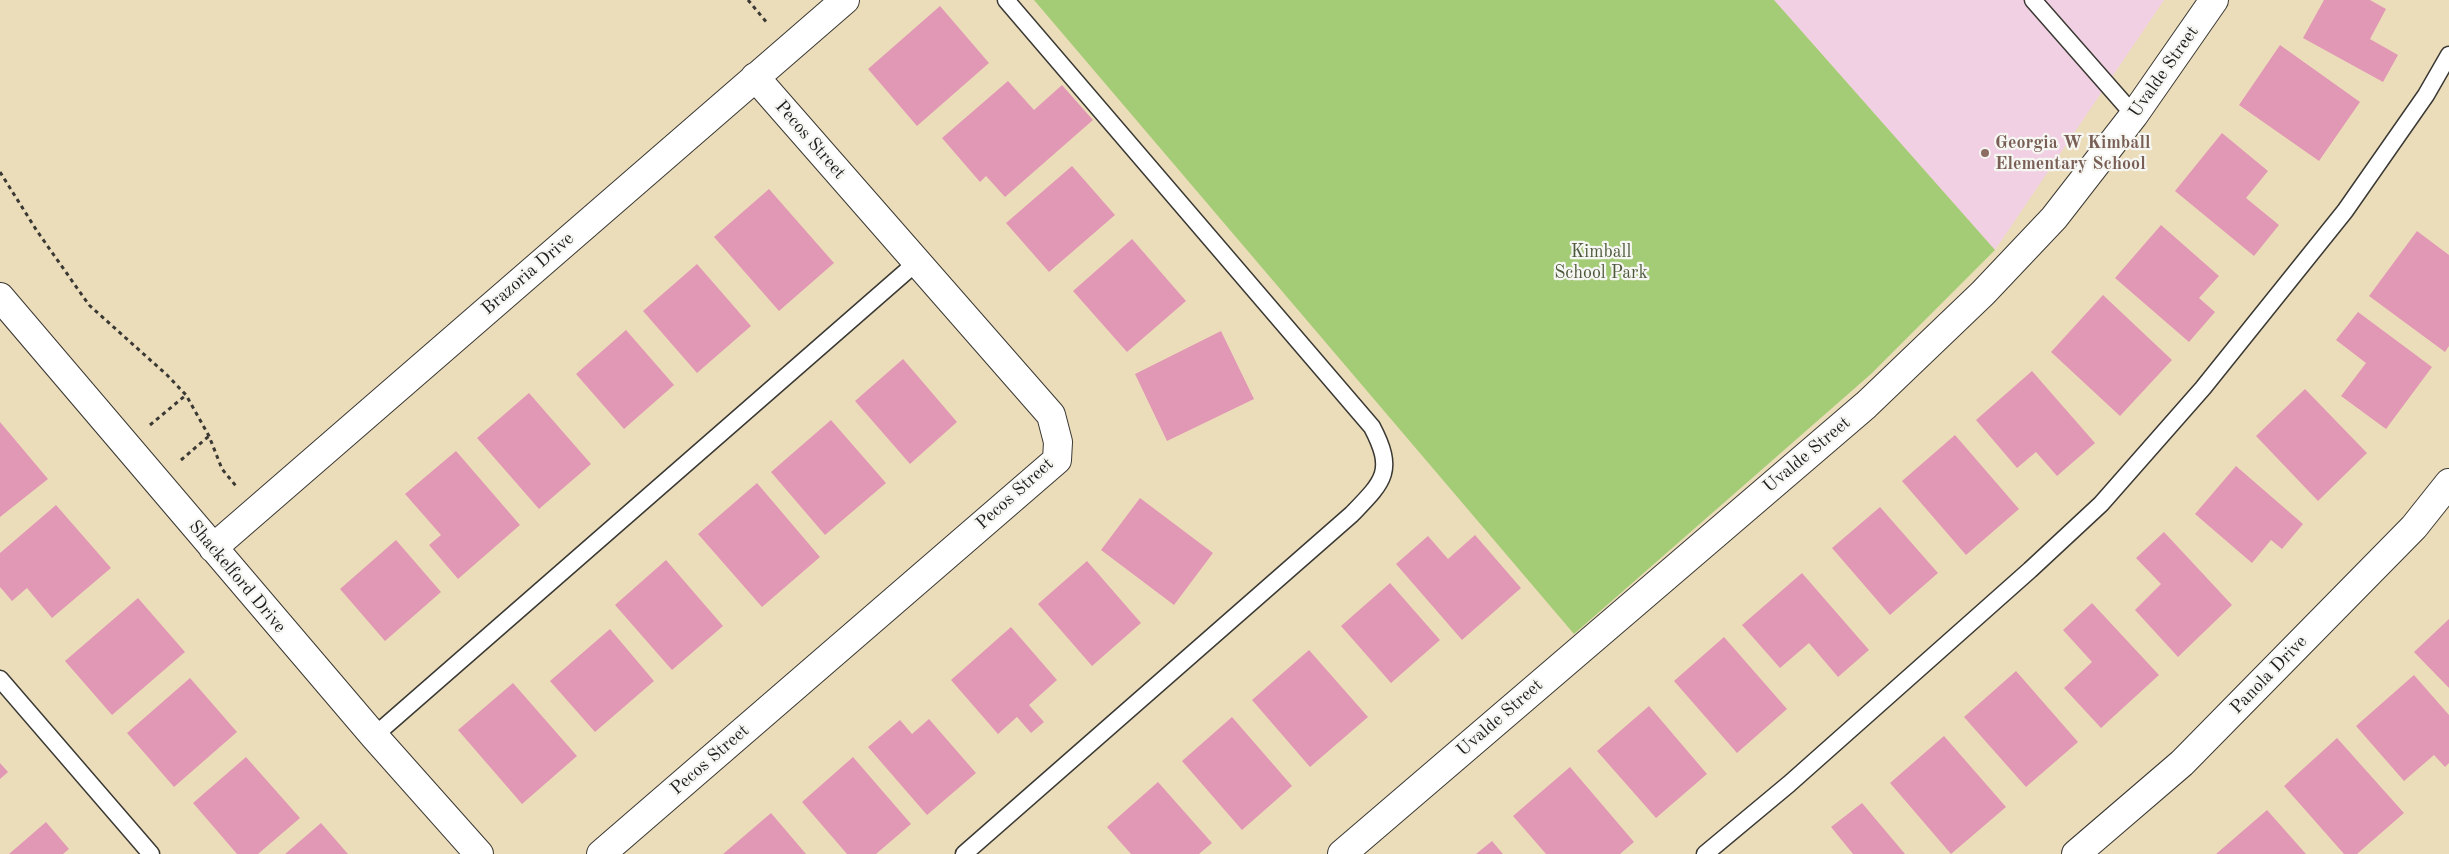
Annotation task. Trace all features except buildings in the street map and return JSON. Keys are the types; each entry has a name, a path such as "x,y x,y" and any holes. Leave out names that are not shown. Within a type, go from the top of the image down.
{"street":[{"name":"Brazoria Drive","path":"213,548 845,0"},
{"name":"Uvalde Street","path":"1342,854 1873,398 1983,293 2054,218 2134,115 2214,0"},
{"name":"Pecos Street","path":"601,854 1057,460 1058,442 1051,415 755,77"},
{"name":"Shackelford Drive","path":"0,297 374,736 478,854"},
{"name":"Panola Drive","path":"2076,854 2182,764 2414,527 2449,483"}],"lane":[{"path":"964,854 1352,514 1378,487 1385,457 1372,427 1006,0"},
{"path":"2033,0 2134,115"},
{"path":"1706,854 1796,778 2030,570 2101,504 2203,388 2345,211 2426,95 2449,55"},
{"path":"374,736 917,262"},
{"path":"0,679 151,854"}],"path":[{"path":"0,172 37,231 89,305 167,375 186,395 209,436 222,469 256,511"},
{"path":"126,446 186,395"}],"shaded area":[{"name":"Georgia W Kimball Elementary School","path":"1774,0 2164,0 1995,250"}],"green space":[{"name":"Kimball School Park","path":"1034,0 1774,0 1995,250 1871,374 1574,634"}],"place":[{"name":"Georgia W Kimball Elementary School","path":"1985,153"}]}
